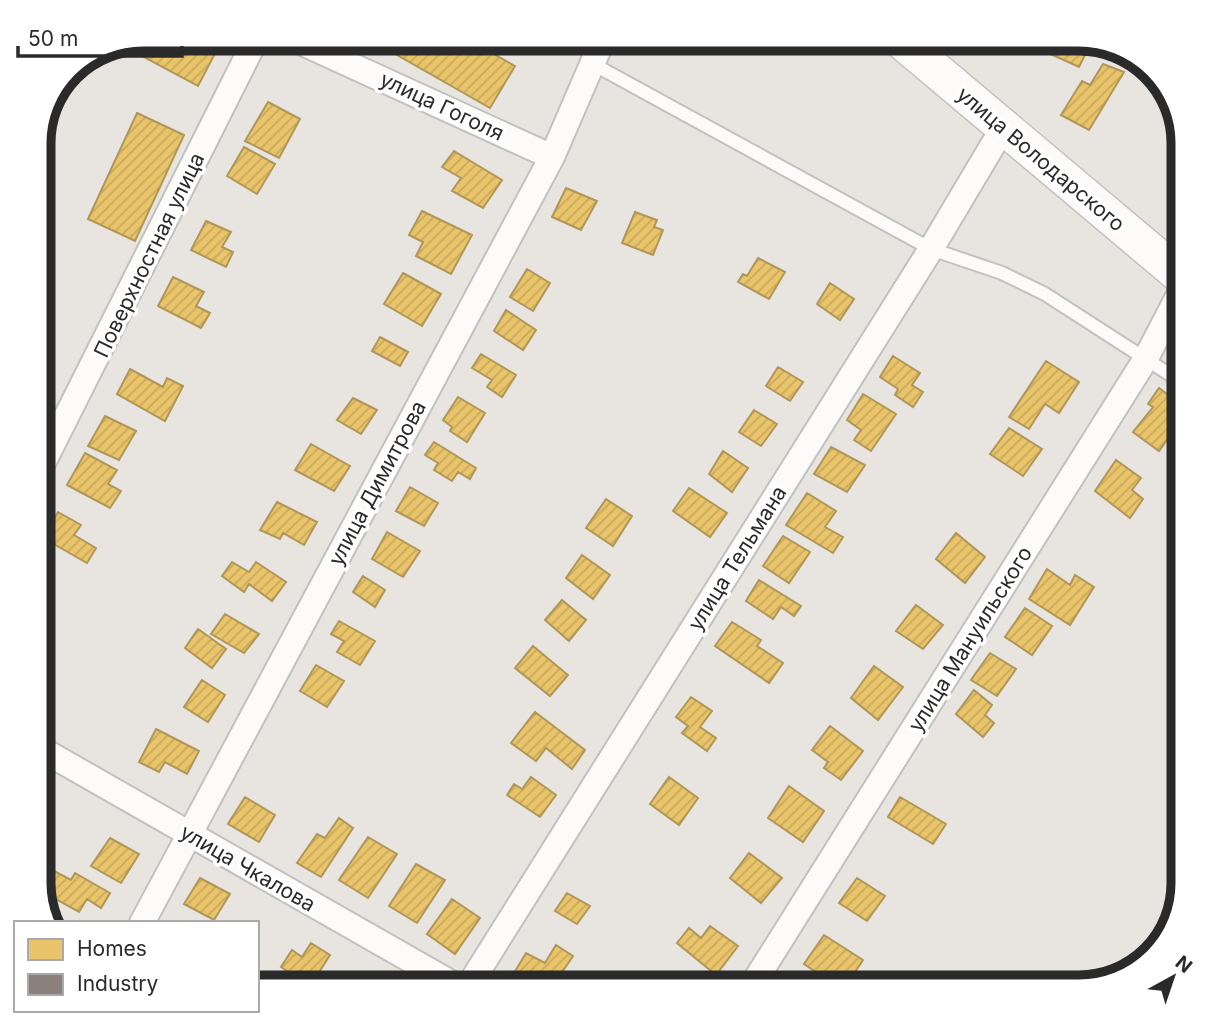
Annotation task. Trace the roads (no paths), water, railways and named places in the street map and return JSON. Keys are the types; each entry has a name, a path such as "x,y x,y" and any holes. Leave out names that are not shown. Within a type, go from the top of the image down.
{"street":[{"name":"Поверхностная улица","path":"51,447 249,51"},
{"name":"улица Гоголя","path":"322,51 552,157"},
{"name":"улица Димитрова","path":"143,921 552,157 596,51"},
{"name":"улица Володарского","path":"914,51 1171,267"},
{"name":"улица Тельмана","path":"476,975 931,249 1003,128"},
{"name":"улица Мануильского","path":"759,975 1144,360 1171,311"},
{"name":"улица Чкалова","path":"51,755 435,975"}],"lane":[{"path":"591,62 931,249 1002,273 1045,294 1171,376"}]}
